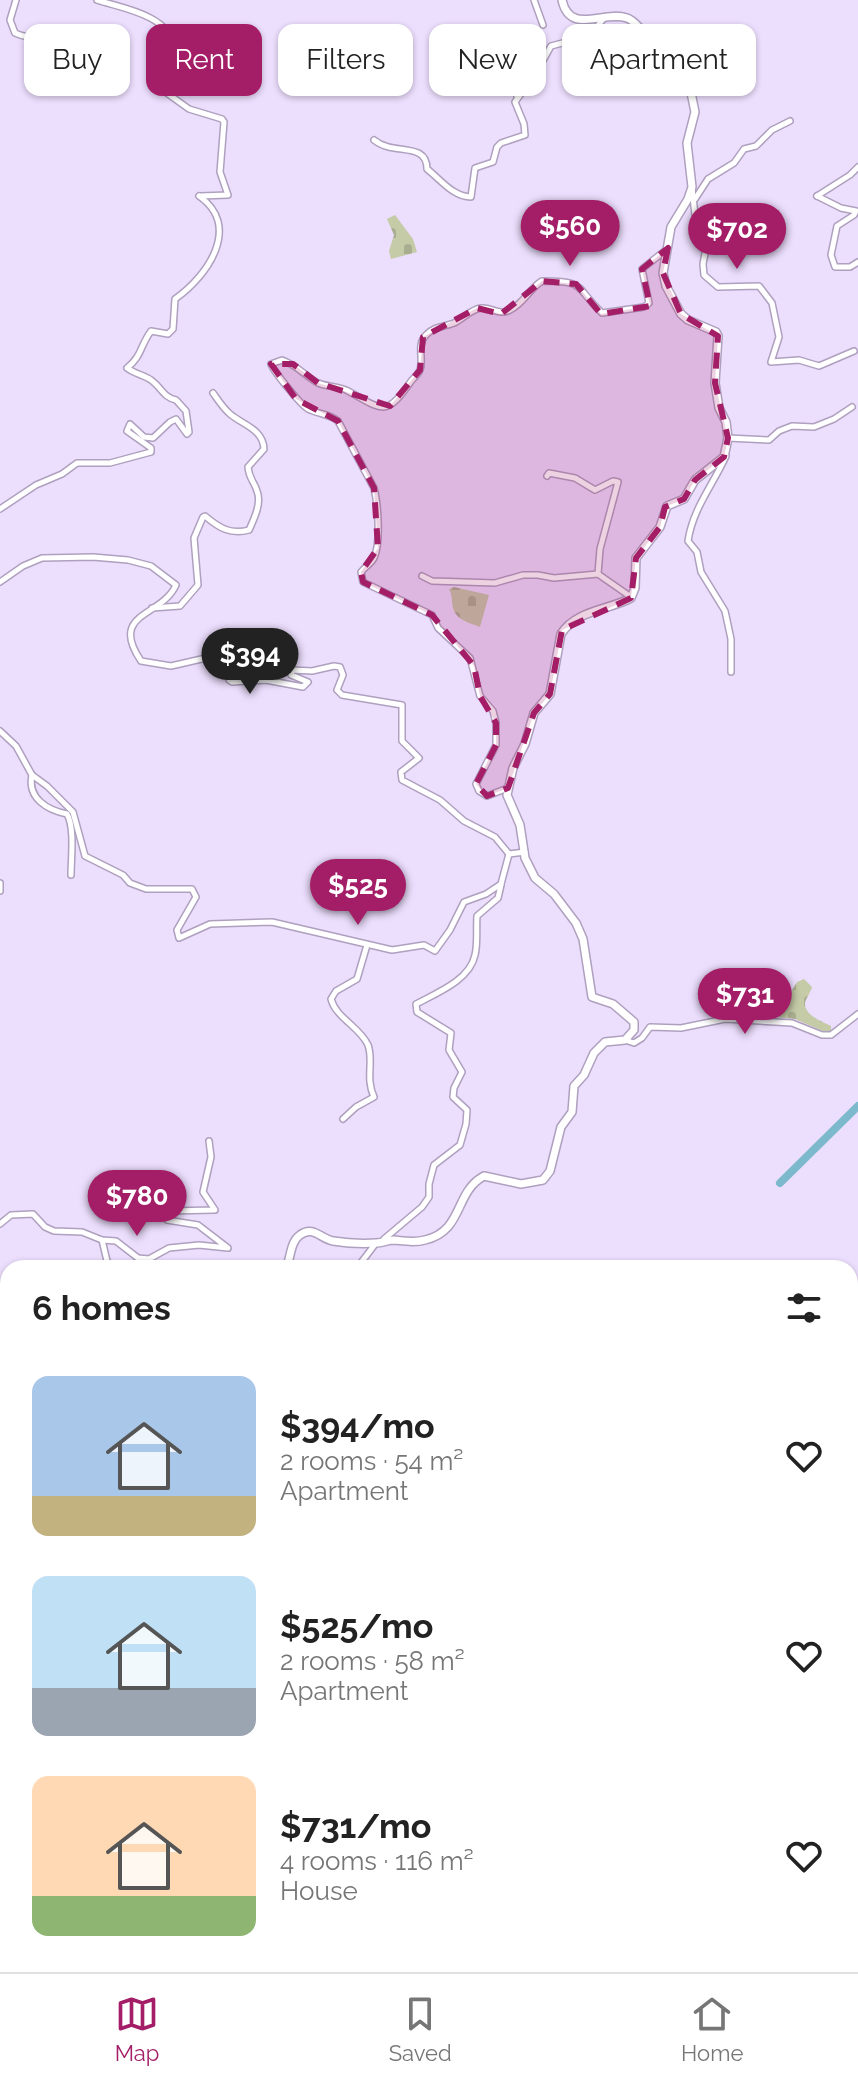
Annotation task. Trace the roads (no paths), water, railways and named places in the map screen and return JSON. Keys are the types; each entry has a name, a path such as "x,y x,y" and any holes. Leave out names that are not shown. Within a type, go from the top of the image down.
{"street":[{"path":"16,0 10,20 15,33 24,36"},
{"path":"0,509 77,463 110,463 151,452 151,448 127,431 130,424 144,437 153,438 176,419 183,431 189,432 186,411 176,400 169,399 150,379 138,376 127,368 140,358 151,331 168,334 173,329 175,299 196,281 217,252 219,224 214,208 199,196 228,195 220,172 224,122 189,109 164,91 164,79 176,46 165,27 148,16 97,0"},
{"path":"534,0 543,24"},
{"path":"562,0 564,10 574,18 583,21 605,17 631,20 647,34 687,54 695,112 687,143 697,224 707,243 704,275 718,287 759,286 772,303 779,340 771,362 799,360 819,366 854,351"},
{"path":"374,140 382,147 423,155 427,169 449,188 467,198 473,194 475,168 493,162 501,143 525,135 524,124 515,106 517,98 553,44 589,36 605,17"},
{"path":"694,199 708,179 734,163 744,149 756,146 772,130 790,121"},
{"path":"858,167 817,196 841,208 856,211 837,226 831,255 835,267 850,267 858,262"},
{"path":"692,187 671,227 663,273 666,286 681,314 716,332 718,336 715,383 728,438 717,476 696,508 688,541 697,552 701,572 725,611 731,639 731,672"},
{"path":"508,788 487,796 479,791 476,784 496,745 496,723 493,711 480,696 470,658 438,628 432,615 363,582 361,572 373,563 378,548 377,500 374,488 338,421 308,409 296,399 271,364 282,360 293,364 318,383 345,389 368,404 390,406 420,370 420,347 423,337 431,330 456,322 477,308 500,314 509,311 524,301 542,281 576,284 602,313 644,307 649,303 649,297 642,269 668,248"},
{"path":"151,609 180,606 198,585 194,538 203,517 237,533 249,530 256,514 258,492 248,479 248,467 264,449 264,440 254,429 227,412 213,393"},
{"path":"728,438 769,440 779,431 792,426 814,427 852,407"},
{"path":"625,1040 634,1030 634,1022 613,1004 592,997 586,951 576,923 554,894 535,878 525,858 508,788 534,713 550,694 561,634 589,613 631,598 635,588 636,558 660,527 667,506 684,499 695,480 718,463 726,451"},
{"path":"547,476 549,473 565,474 595,490 613,481 618,482 600,549 598,574"},
{"path":"0,582 23,566 42,558 93,557 128,560 151,566 176,585 172,592 140,616 128,635 141,661 171,666 219,655 228,659 229,680 232,682 266,680 303,687 308,682 293,677 292,670 315,671 334,666 342,670 337,690 342,695 402,705 402,741 419,758 401,772 402,780 440,800 464,821 495,837 509,854"},
{"path":"422,576 432,581 495,583 523,575 554,578 598,574 631,598"},
{"path":"0,731 16,746 32,775 73,812 85,856 146,889 192,889 196,897 177,930 179,938 210,924 272,922 392,950 424,945 435,951 464,902 486,894 501,884"},
{"path":"32,775 30,782 36,798 45,807 67,814 70,819 74,852 71,875"},
{"path":"509,854 525,852"},
{"path":"363,1260 376,1243 389,1236 422,1207 429,1197 434,1165 460,1145 464,1135 467,1110 453,1097 462,1072 449,1050 451,1033 415,1009 416,1004 447,988 469,970 475,957 477,916 498,898 509,854"},
{"path":"0,883 0,891"},
{"path":"343,1119 374,1097 368,1080 370,1049 362,1035 333,1007 331,999 336,991 357,979 367,945"},
{"path":"288,1260 293,1242 307,1232 315,1232 336,1242 376,1243 389,1240 420,1241 440,1235 454,1220 473,1185 484,1176 521,1184 543,1180 550,1171 561,1127 572,1112 574,1086 584,1075 594,1053 605,1042 625,1040 634,1043 650,1027 681,1028 725,1019 792,1023 822,1035 831,1035 858,1014"},
{"path":"0,1224 11,1215 28,1213 41,1219 45,1227 54,1231 82,1232 120,1243 133,1256 149,1259 169,1248 199,1245 228,1248 202,1227 167,1220 164,1214 174,1210 215,1210 203,1192 211,1157 209,1141"},
{"path":"102,1240 109,1260"}],"waterway":[{"path":"780,1183 858,1106"}]}
